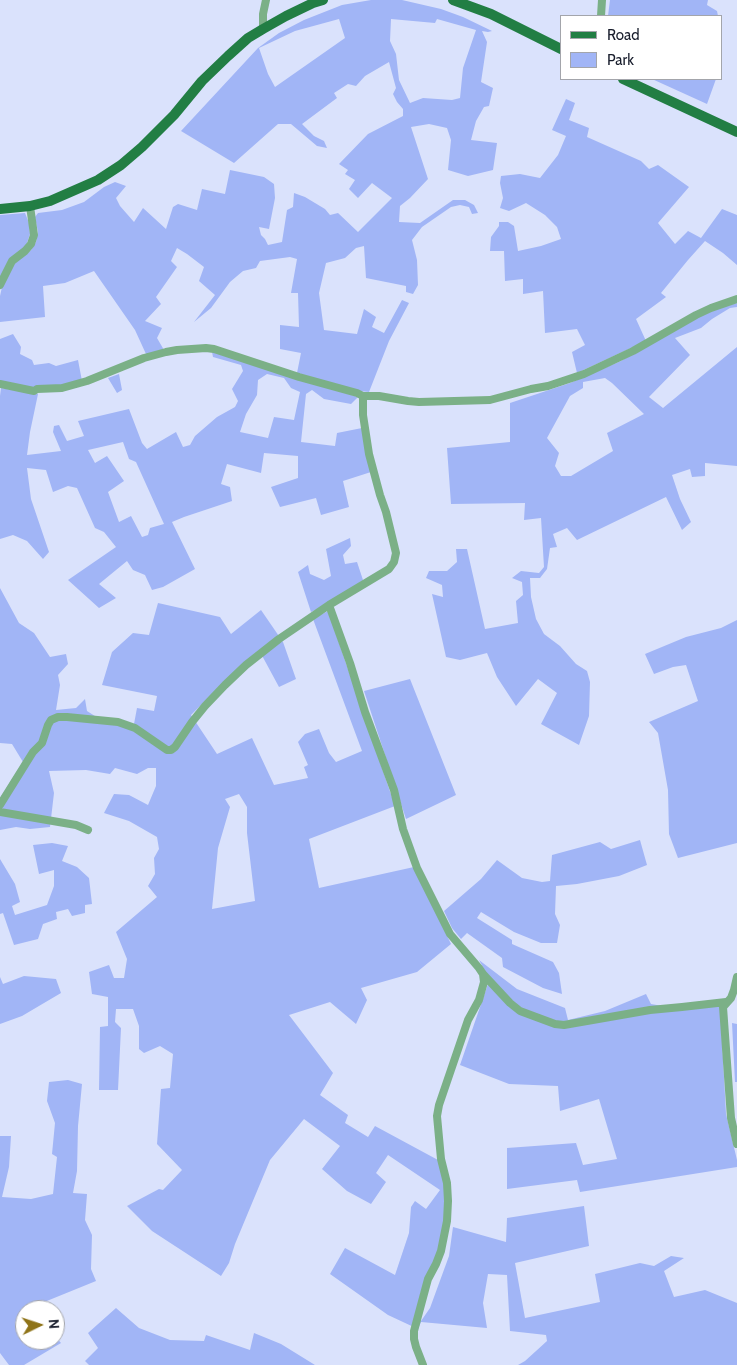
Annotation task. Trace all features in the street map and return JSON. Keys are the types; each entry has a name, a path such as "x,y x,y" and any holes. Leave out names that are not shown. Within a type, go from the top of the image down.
{"main road":[{"path":"0,208 30,206 50,201 98,180 122,165 158,132 202,81 248,38 263,28 313,3 323,0"},
{"path":"453,0 490,14 560,49"},
{"path":"625,80 737,132"}],"street":[{"path":"263,28 262,14 266,0"},
{"path":"600,15 602,0"},
{"path":"0,286 12,261 31,244 34,235 30,206"},
{"path":"0,384 34,391 62,388 81,383 144,358 177,350 206,348 364,396 378,396 408,402 490,400 548,386 592,371 633,351 696,315 737,298"},
{"path":"0,805 33,752 42,743 48,725 52,720 58,717 67,717 118,722 135,728 167,750 171,750 192,722 246,665 328,604 390,569 396,553 369,454 363,415 364,396"},
{"path":"328,604 394,790 403,829 417,868 450,934 510,1003 520,1011 555,1024 564,1025 650,1010 726,1002"},
{"path":"0,812 76,825 88,830"},
{"path":"423,1365 416,1347 414,1330 428,1279 441,1251 447,1221 447,1183 440,1160 439,1105 468,1020 479,1000 484,985 483,974"},
{"path":"737,977 734,990 723,1007 731,1118 737,1144"}],"green space":[{"path":"371,0 402,0 441,9 492,31 482,31 487,42 481,82 493,88 489,106 484,107 476,121 471,140 497,143 493,170 468,176 448,170 451,140 447,128 429,124 411,127 428,179 400,206 399,222 420,223 453,200 465,200 474,205 478,213 472,214 469,207 460,205 451,207 422,227 412,240 417,260 418,285 413,294 406,292 406,286 366,278 364,246 356,248 345,258 326,263 319,293 324,330 357,334 364,309 376,317 372,327 384,333 402,300 409,303 389,341 369,392 359,391 297,373 301,353 280,349 280,325 299,327 298,293 291,293 297,259 290,257 260,261 256,268 243,271 230,282 211,308 194,322 215,295 199,281 204,267 177,248 171,261 177,267 156,297 161,304 145,321 162,328 157,338 164,350 146,354 135,330 94,271 65,283 43,286 45,317 0,322 2,287 14,264 31,250 36,242 38,232 35,217 38,213 62,210 84,202 104,187 115,182 126,186 116,198 120,206 134,222 143,208 166,229 173,207 178,204 197,210 202,189 225,194 230,170 264,177 274,184 275,198 269,229 259,227 261,235 268,245 282,242 287,210 293,207 294,193 325,209 330,215 338,213 358,232 392,198 372,183 358,198 349,189 355,180 345,174 348,170 339,164 368,134 403,116 403,109 393,94 396,88 389,62 365,76 356,86 348,84 334,93 337,98 302,124 314,136 324,141 327,148 317,146 291,124 278,124 234,163 181,131 258,48 279,33 304,20 342,5","holes":["339,19 345,38 275,87 268,74 259,48 295,31","391,19 435,23 437,19 476,30 463,68 460,98 452,100 423,98 410,103 399,80 396,54 390,41"]},
{"path":"610,0 708,0 707,5 717,11 718,15 608,15"},
{"path":"654,80 716,80 707,104"},
{"path":"566,99 575,103 569,120 589,128 587,137 641,161 649,169 658,165 689,187 658,223 675,244 688,231 701,238 722,209 737,215 737,265 705,241 661,293 666,297 636,319 646,341 577,373 572,352 585,345 577,329 545,333 543,291 523,294 523,279 505,281 504,251 490,251 491,237 499,226 499,222 508,222 514,226 518,251 561,239 557,227 545,215 526,203 509,211 500,208 503,198 500,183 501,176 520,174 540,178 558,155 566,136 552,130"},
{"path":"25,213 29,223 30,234 26,246 0,278 0,215"},
{"path":"737,303 737,307 730,308 701,328 675,338 690,355 649,397 663,408 737,347 737,466 705,463 705,476 692,477 690,469 672,475 680,499 691,522 682,530 666,497 577,540 567,528 553,534 557,547 550,548 547,569 540,578 530,578 531,597 536,619 544,634 560,646 576,664 587,671 590,682 589,716 579,745 541,724 557,693 538,679 516,706 497,677 487,653 460,660 446,657 432,594 443,597 442,585 426,578 429,571 447,571 457,562 456,549 467,549 485,629 518,623 516,601 523,595 522,582 512,578 521,571 539,573 544,567 541,518 524,520 525,503 451,504 447,448 510,442 510,403 570,383 621,361 685,323 719,308","holes":["605,378 644,414 607,433 613,451 571,476 561,476 555,466 559,453 547,438 570,396 583,388 583,382"]},
{"path":"13,334 21,347 20,354 32,360 34,365 49,363 56,366 78,360 82,381 59,386 32,388 0,382 0,339"},
{"path":"212,352 358,397 351,404 324,399 312,390 306,394 301,442 335,446 337,433 362,428 371,472 343,481 349,507 321,515 316,498 280,507 271,487 298,478 298,456 264,453 261,473 227,464 221,484 230,487 232,501 172,522 195,569 163,587 152,590 145,575 133,570 127,561 99,584 116,598 99,608 68,580 116,547 104,532 95,528 77,488 68,486 53,492 46,470 27,468 31,499 49,552 43,559 27,541 13,535 0,539 1,388 38,394 27,455 61,451 53,432 54,426 59,425 67,441 84,436 78,421 129,409 142,443 147,449 176,432 183,447 190,445 195,436 217,417 235,407 238,401 232,389 243,371 241,365 213,357","holes":["267,374 284,378 291,388 300,392 294,420 274,417 268,438 240,432 246,414 257,395 258,380","123,442 129,459 136,462 164,524 150,528 148,535 142,537 131,516 119,522 108,492 124,481 107,456 95,463 88,450"]},
{"path":"119,374 122,390 117,393 108,378"},
{"path":"350,538 351,546 343,555 345,564 357,562 363,580 333,602 311,612 298,572 308,565 310,574 324,580 331,576 326,549"},
{"path":"0,588 19,623 34,633 50,657 66,654 68,664 58,675 60,685 56,710 76,708 85,699 87,711 98,718 134,724 137,708 154,711 157,696 102,685 112,652 133,633 149,635 158,603 220,617 231,634 261,610 283,642 296,679 279,687 259,650 191,715 217,754 252,738 274,785 308,778 304,767 308,765 298,742 305,734 319,729 329,753 336,762 362,751 313,619 328,611 395,806 309,839 319,888 414,867 451,944 417,972 361,988 367,1000 356,1024 330,1002 289,1015 333,1073 320,1095 348,1115 345,1123 368,1137 375,1126 438,1160 445,1180 446,1216 435,1263 420,1294 421,1321 430,1308 449,1256 453,1227 506,1242 507,1218 584,1206 589,1246 515,1263 525,1318 600,1302 595,1274 640,1263 654,1266 671,1256 684,1258 664,1271 674,1297 705,1290 737,1303 737,1365 518,1365 547,1341 546,1335 510,1331 507,1275 488,1274 483,1303 487,1328 421,1322 418,1329 388,1315 330,1274 345,1248 395,1275 409,1233 411,1207 415,1201 426,1209 440,1190 388,1155 376,1173 386,1182 371,1204 347,1191 322,1169 340,1146 304,1119 270,1160 229,1263 221,1276 152,1231 127,1206 159,1189 163,1190 182,1170 157,1144 161,1089 170,1088 173,1054 160,1046 144,1053 139,1049 139,1026 133,1009 116,1009 115,1022 121,1028 118,1090 99,1090 100,1027 108,1026 108,997 92,994 89,972 109,965 114,978 124,978 127,959 116,932 157,897 148,886 155,874 154,858 159,849 157,837 129,821 104,813 114,794 129,795 148,805 156,786 156,768 148,768 137,774 115,768 110,774 86,770 49,771 54,793 50,827 30,829 16,827 0,830 0,798 23,762 12,744 0,743","holes":["239,794 247,807 247,833 255,901 212,909 218,848 230,807 225,799"]},
{"path":"737,620 737,843 678,858 669,834 668,790 658,733 649,722 698,701 686,665 673,667 654,674 645,654 686,637 721,628"},
{"path":"410,679 456,795 406,819 364,691"},
{"path":"640,840 647,865 619,876 556,886 555,914 560,925 557,943 541,943 514,932 481,912 477,918 512,940 512,944 553,962 559,973 562,994 543,988 503,967 502,958 467,933 461,939 452,928 444,911 481,879 497,860 522,878 542,882 550,881 552,855 600,842 611,849"},
{"path":"52,843 68,846 62,861 77,867 89,878 92,904 85,905 85,913 72,916 68,909 56,912 57,919 43,924 38,939 14,945 3,913 0,914 0,859 15,884 20,902 12,906 15,915 47,905 54,886 54,870 39,874 33,845"},
{"path":"479,960 517,989 565,1008 568,1020 605,1011 646,994 651,1004 674,1008 720,1003 726,1114 737,1167 580,1192 577,1180 507,1189 507,1148 576,1143 583,1165 617,1159 599,1099 560,1111 558,1086 509,1084 460,1065 488,984 488,976"},
{"path":"24,976 56,979 61,993 22,1016 0,1024 0,977 3,984"},
{"path":"732,1023 737,1024 737,1082 735,1082"},
{"path":"68,1080 82,1084 78,1126 77,1171 73,1193 87,1194 85,1220 92,1235 91,1269 96,1281 49,1300 15,1300 15,1350 49,1350 24,1365 9,1365 0,1353 0,1136 11,1136 9,1167 2,1197 31,1199 53,1194 57,1157 52,1154 55,1123 47,1101 49,1082"},
{"path":"116,1308 139,1328 170,1340 204,1341 206,1335 250,1350 254,1333 281,1344 315,1365 89,1365 85,1361 98,1348 88,1333"}]}
